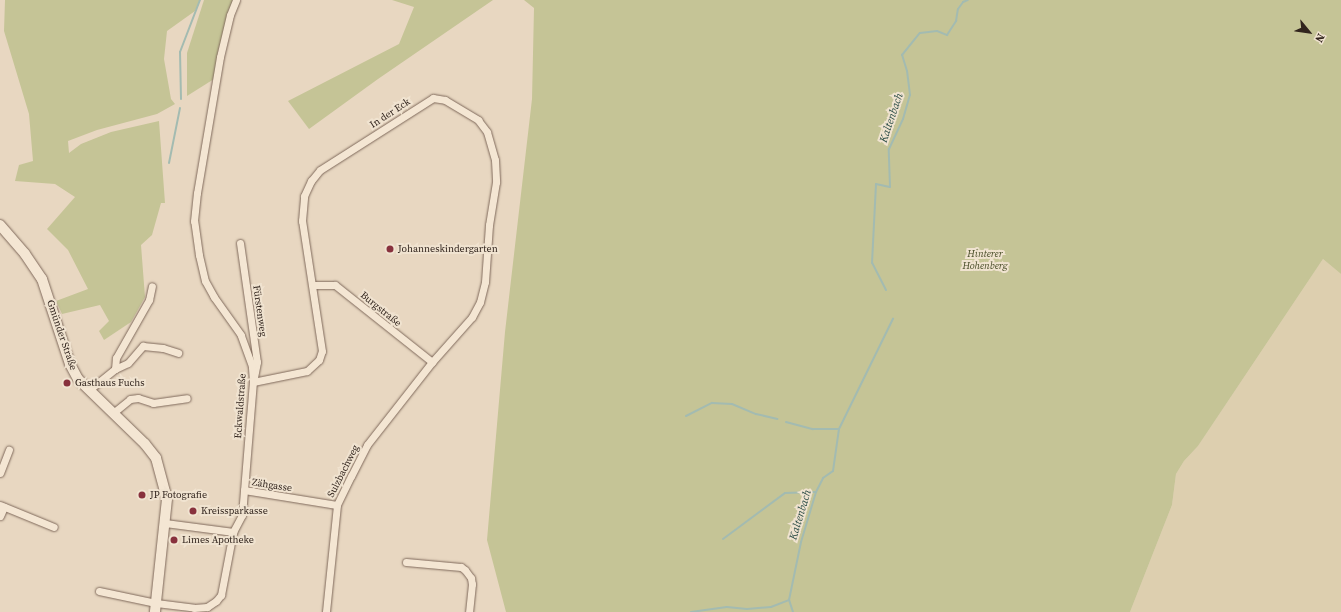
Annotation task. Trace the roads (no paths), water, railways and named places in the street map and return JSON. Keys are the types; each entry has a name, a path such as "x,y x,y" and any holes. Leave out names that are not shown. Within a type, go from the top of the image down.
{"main road":[{"name":"Gmünder Straße","path":"0,225 26,254 42,279 70,364 78,379 145,444 156,458 166,499 165,523 155,608"}],"street":[{"name":"Eckwaldstraße","path":"236,0 230,15 220,57 197,193 194,220 203,274 214,297 241,335 252,366 253,382 244,490"},
{"name":"In der Eck","path":"253,382 307,371 319,360 322,351 302,221 304,196 311,181 320,170 433,98 445,100 478,120 487,132 495,160 496,182 489,225 485,282 480,302 472,317 432,362"},
{"name":"Fürstenweg","path":"240,243 257,362 253,382"},
{"name":"Burgstraße","path":"313,285 335,285 432,362"},
{"path":"115,370 116,358 149,300 152,286"},
{"path":"89,390 120,365 128,363 143,346 163,348 178,353"},
{"name":"Sulzbachweg","path":"326,612 336,505 367,445 432,362"},
{"path":"113,413 130,399 138,398 153,403 187,398"},
{"path":"0,473 9,450"},
{"name":"Zähgasse","path":"100,591 155,608 207,607 216,601 221,595 234,532 242,515 244,490 336,505"},
{"path":"0,516 2,506 54,527"},
{"path":"165,523 234,532"},
{"path":"406,562 461,567 465,570 469,574 472,584 469,612"}],"waterway":[{"path":"181,99 180,52 200,0"},
{"name":"Kaltenbach","path":"886,290 872,263 876,184 890,187 889,149 903,119 910,95 907,71 902,55 920,33 937,31 947,35 956,21 958,9 963,2 968,0"},
{"path":"169,163 180,108"},
{"name":"Kaltenbach","path":"793,612 789,600 801,542 816,492 823,478 833,471 839,429 893,319"},
{"path":"686,416 712,403 732,404 756,414 777,419"},
{"path":"786,422 813,429 838,429"},
{"path":"723,539 785,493 816,492"},
{"path":"691,612 727,607 747,609 771,607 789,600"}],"place":[{"name":"Johanneskindergarten","path":"390,249"},
{"name":"Gasthaus Fuchs","path":"67,383"},
{"name":"JP Fotografie","path":"142,495"},
{"name":"Kreissparkasse","path":"193,511"},
{"name":"Limes Apotheke","path":"174,540"}],"park label":[{"name":"Hinterer Hohenberg","path":"985,258"}]}
